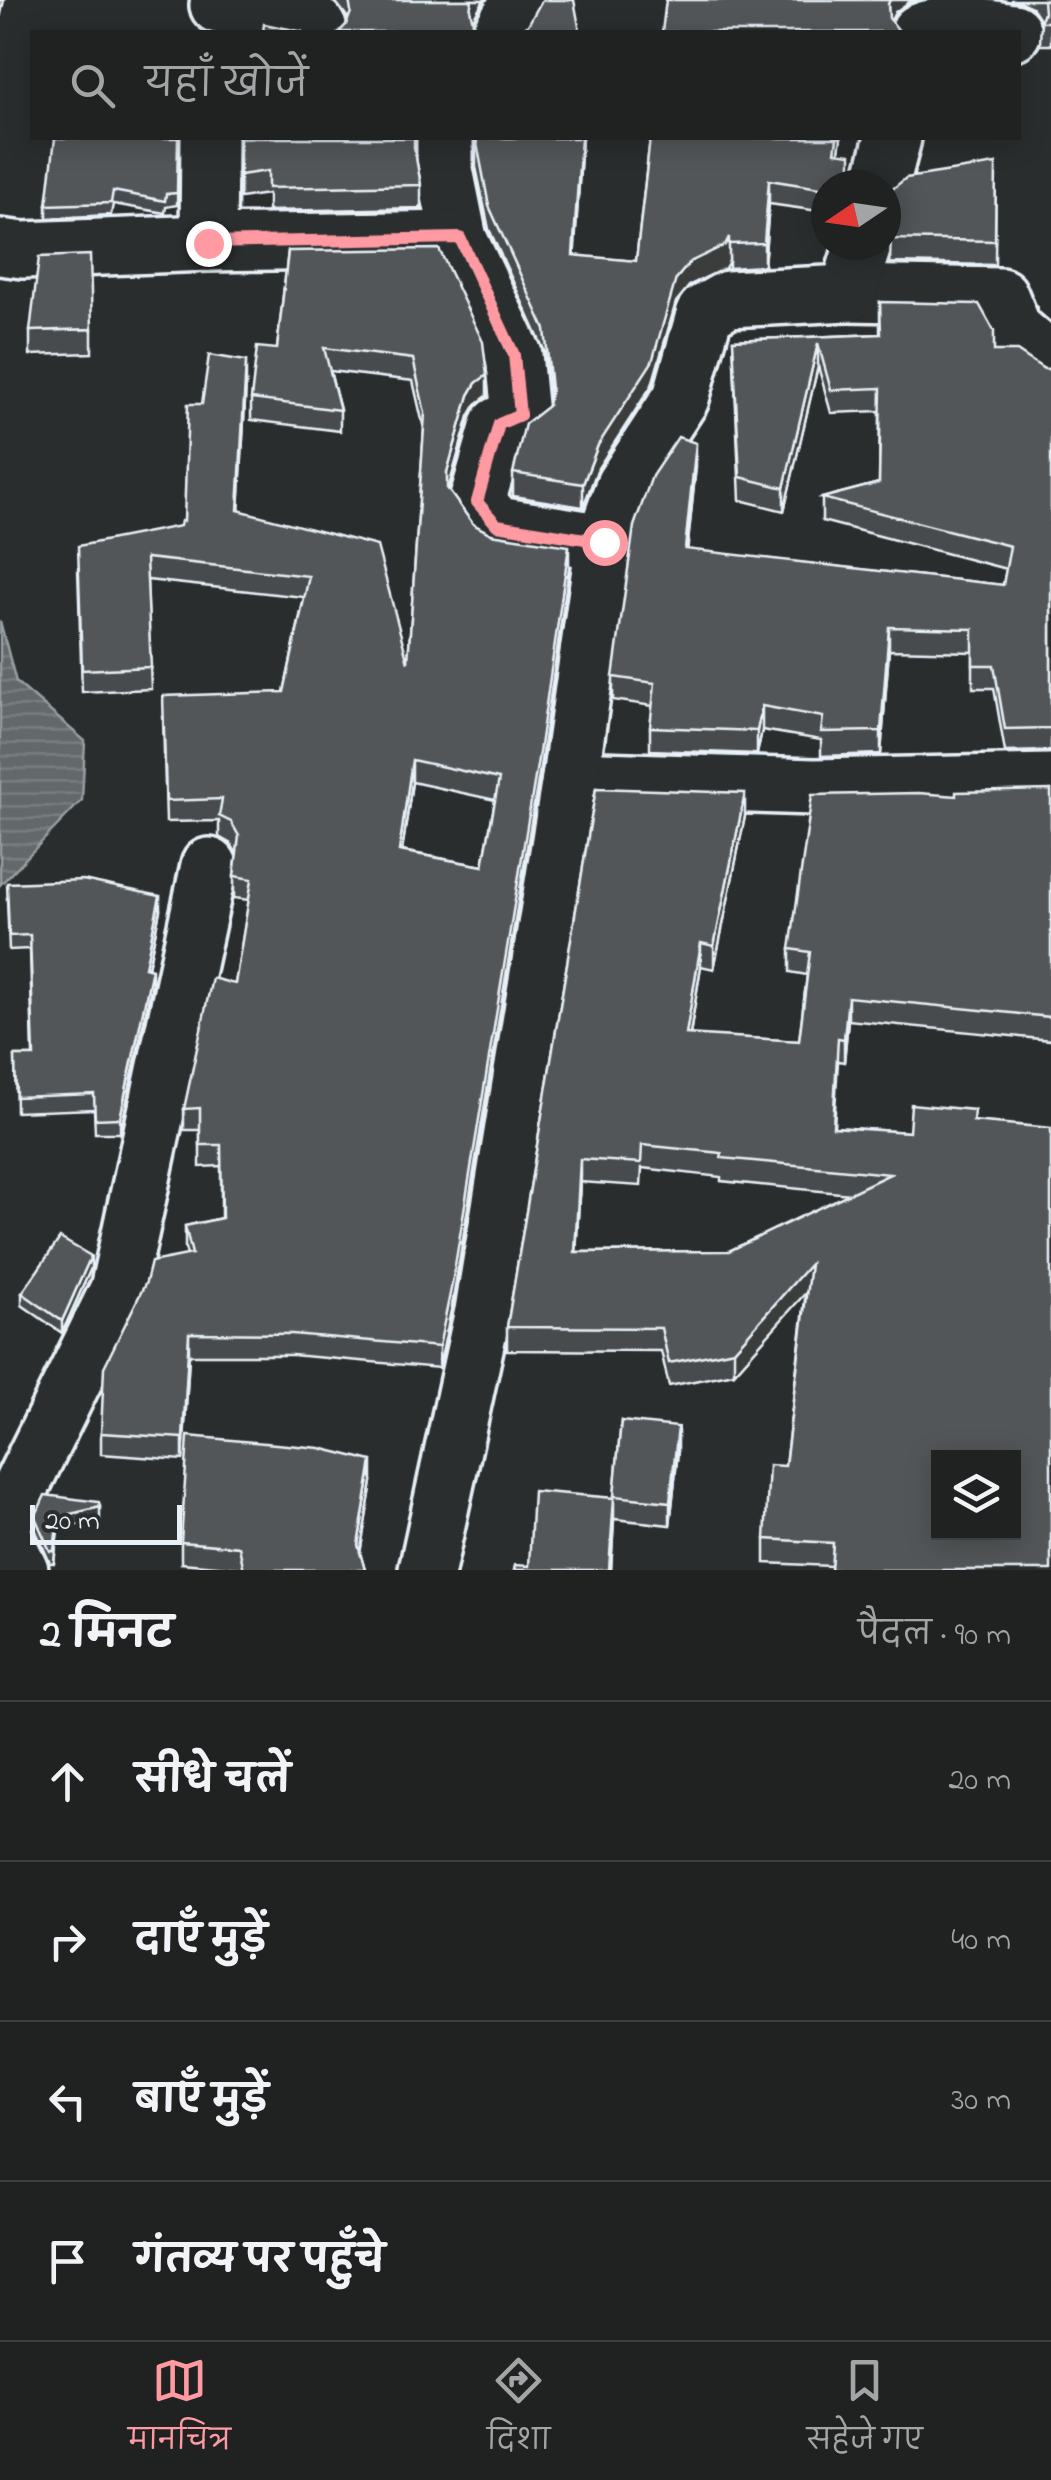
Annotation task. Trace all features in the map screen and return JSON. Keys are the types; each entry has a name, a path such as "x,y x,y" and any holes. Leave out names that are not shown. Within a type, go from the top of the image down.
{"street":[{"path":"502,30 520,0"},
{"path":"212,12 318,26 319,30"},
{"path":"927,30 968,25 998,30"},
{"path":"1021,34 1051,39"},
{"path":"208,243 209,140"},
{"path":"445,140 444,170 460,238 514,355 520,405 520,415 499,424 477,502 497,525 604,542"},
{"path":"885,170 892,140"},
{"path":"0,247 23,250 460,238"},
{"path":"427,1570 482,1311 570,780 604,542 624,485 681,398 705,312 728,299 856,269 1000,296 1014,330 1051,362"},
{"path":"570,780 814,787 1051,782"},
{"path":"20,1570 0,1529 118,1290 209,866"}],"shaded area":[{"path":"0,621 16,682 85,741 82,800 0,885"}],"building":[{"path":"349,0 472,0 473,23 480,30 341,30 351,12"},
{"path":"542,0 574,0 580,30 522,30"},
{"path":"666,0 890,0 889,18 898,30 662,30"},
{"path":"1043,0 1051,0 1051,22 1040,22"},
{"path":"264,24 294,30 263,30"},
{"path":"55,140 178,140 177,193 166,194 165,201 113,191 111,203 47,205"},
{"path":"240,140 414,140 421,185 268,188 268,171 240,175"},
{"path":"476,140 581,140 573,255 636,261 650,140 837,140 835,152 851,154 851,170 811,170 811,187 769,180 764,243 729,244 729,237 725,245 690,262 676,279 652,362 598,445 583,484 513,473 525,424 548,406 551,389 545,329 489,206"},
{"path":"996,164 995,241 901,239 901,182 906,178"},
{"path":"439,249 483,342 487,375 469,395 447,472 447,488 473,524 491,534 569,546 539,753 439,1347 292,1334 189,1333 183,1438 101,1433 104,1367 146,1282 151,1262 192,1254 185,1226 222,1218 221,1145 200,1145 200,1108 184,1109 212,978 235,984 252,879 234,876 239,836 231,822 219,816 222,799 166,801 163,696 284,692 309,576 146,558 151,667 82,670 78,546 180,526 184,521 188,404 202,404 209,355 246,361 238,510 377,546 408,662 425,413 413,359 324,348 340,410 251,399 257,347 277,349 288,251","holes":["412,760 499,779 483,866 399,851"]},
{"path":"90,255 92,329 30,331 39,257"},
{"path":"880,302 979,304 994,331 994,351 1017,351 1044,369 1051,369 1051,728 1005,729 994,665 973,665 973,629 889,627 881,731 821,732 823,717 762,706 757,731 650,727 655,683 613,677 634,526 652,476 678,437 696,443 685,549 1003,585 1010,546 822,498 879,483 881,388 831,390 818,343 784,488 740,477 733,340 881,334"},
{"path":"596,788 745,793 714,946 701,943 686,1034 799,1041 810,952 790,949 812,795 956,796 956,792 1051,790 1051,1017 848,997 844,1039 838,1038 833,1127 909,1132 911,1104 974,1110 973,1121 1051,1128 1051,1570 831,1570 833,1543 765,1539 769,1465 785,1466 810,1264 734,1350 669,1363 661,1328 507,1327","holes":["642,1145 722,1153 721,1158 890,1174 729,1251 575,1252 580,1159 641,1163"]},
{"path":"83,880 160,896 145,967 152,969 120,1118 95,1119 94,1094 16,1097 15,1056 34,1056 30,935 9,936 7,883"},
{"path":"60,1238 91,1256 62,1321 22,1293"},
{"path":"621,1421 678,1427 670,1502 614,1496"},
{"path":"188,1436 320,1448 372,1461 358,1545 365,1570 244,1570 239,1547 181,1542"},
{"path":"533,1491 614,1498 609,1570 514,1570 515,1565 529,1566"},
{"path":"45,1495 99,1502 100,1507 58,1517 54,1551 50,1551 35,1517"}],"route":[{"path":"208,243 460,238 514,355 519,395 520,415 499,424 477,502 497,525 604,542"}]}
